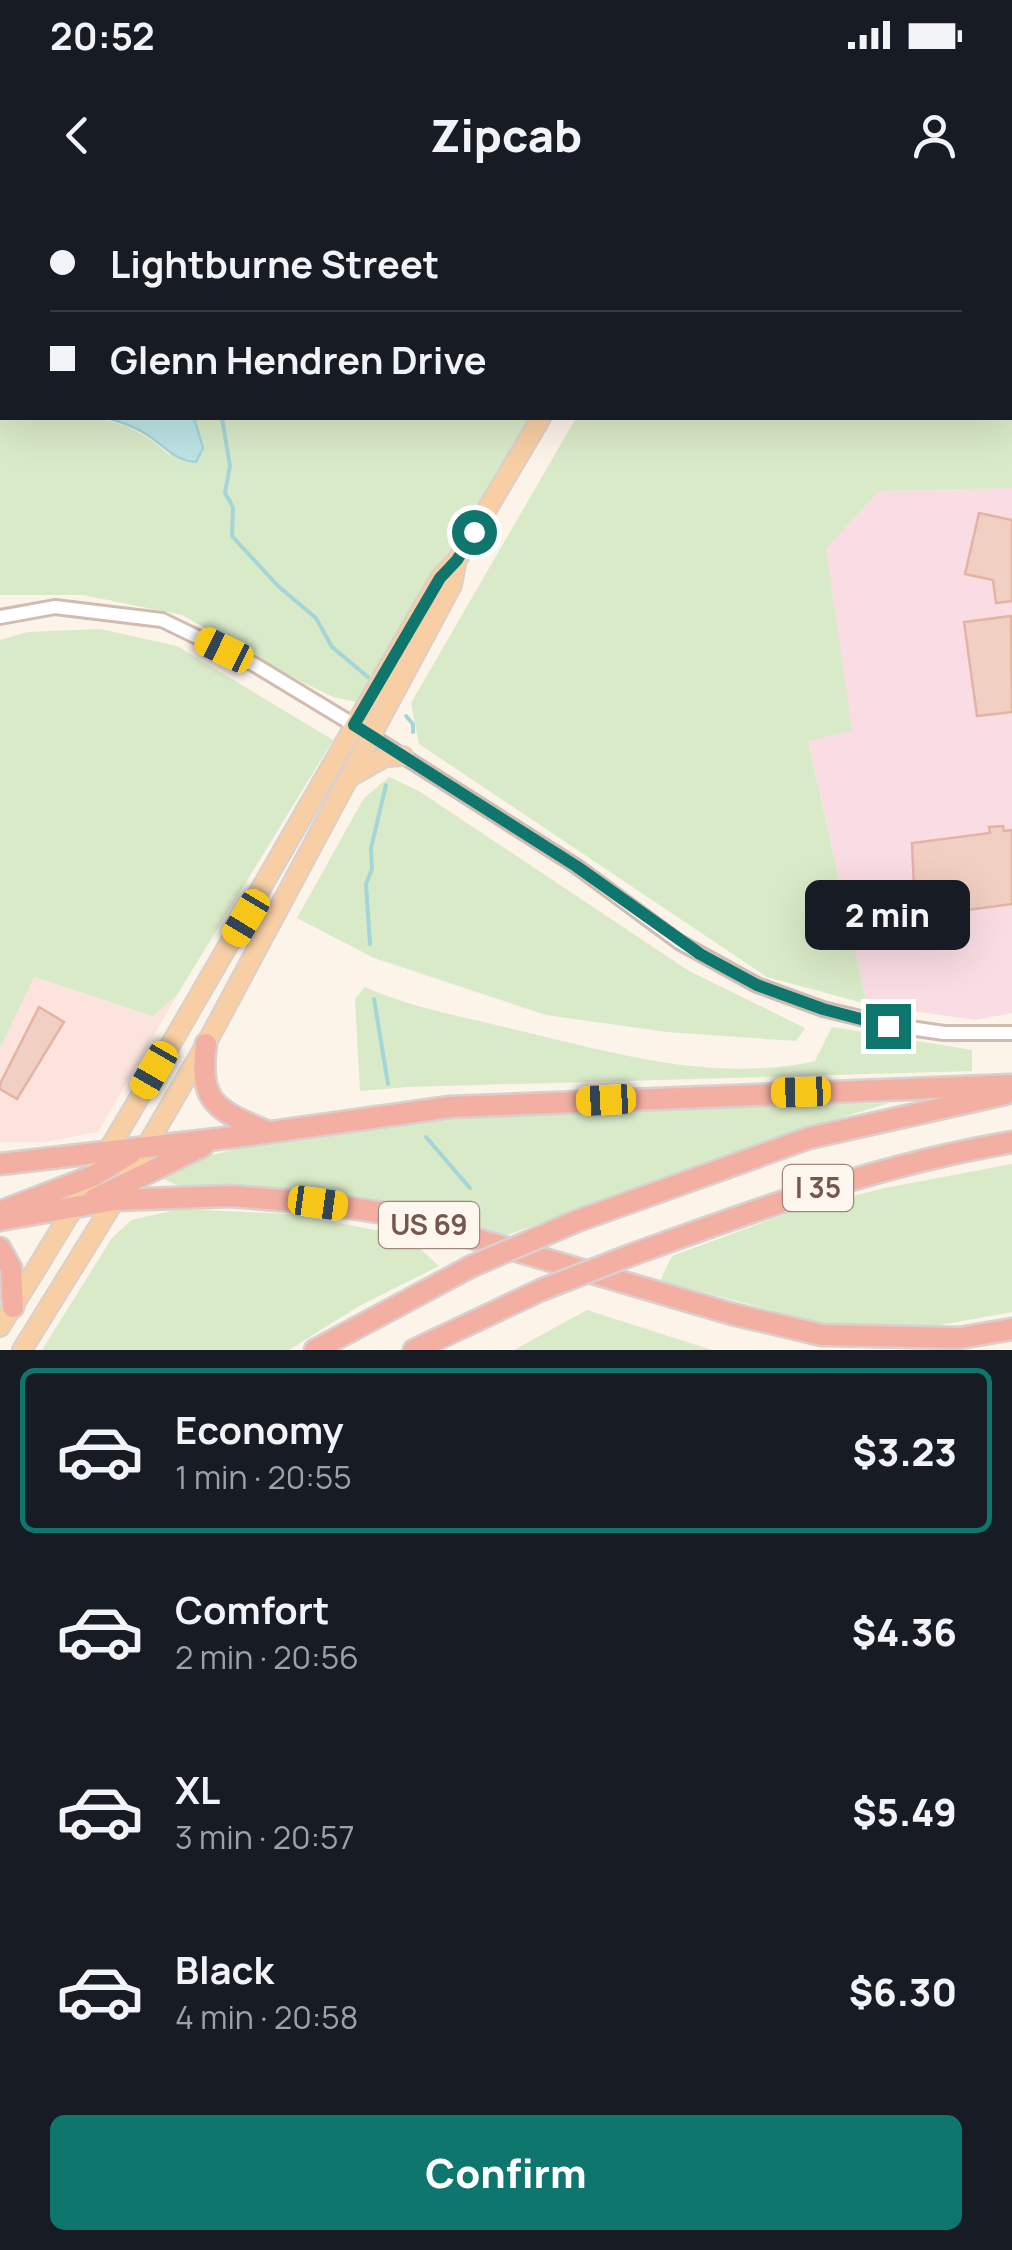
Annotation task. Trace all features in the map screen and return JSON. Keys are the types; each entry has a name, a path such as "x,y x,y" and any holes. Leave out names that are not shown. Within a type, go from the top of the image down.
{"highway":[{"path":"206,1044 205,1086 213,1103 229,1115 270,1132"},
{"path":"0,1164 105,1154 450,1107 1012,1085"},
{"name":"I 35","path":"315,1350 472,1266 577,1221 809,1138 1012,1093"},
{"path":"120,1191 218,1139"},
{"name":"I 35","path":"414,1350 541,1290 810,1190 954,1152 1012,1142"},
{"path":"0,1212 92,1176 144,1146"},
{"name":"US 69","path":"0,1220 74,1209 120,1191 231,1196 391,1214 732,1314 822,1336 959,1338 1012,1330"},
{"path":"0,1248 11,1268 13,1307"}],"main road":[{"path":"0,1327 452,585 457,560 540,420"},
{"path":"22,1350 206,1044 346,780 362,730"},
{"path":"346,780 384,757 402,756"}],"street":[{"path":"0,617 54,607 162,620 255,665 362,730 576,866 679,942 757,985 823,1009 888,1026 944,1033 1012,1033"}],"shaded area":[{"path":"1012,488 1012,1013 975,1020 867,1004 808,740 851,731 826,549 879,491"},
{"path":"33,977 153,1016 177,995 98,1132 43,1142 0,1142 0,1048"}],"green space":[{"path":"0,420 110,421 149,438 168,454 203,448 195,420 529,420 370,686 356,702 333,697 294,678 182,615 83,595 0,595"},
{"path":"575,420 1012,420 1012,488 879,491 826,549 852,731 808,741 867,1004 767,977 419,744 411,703"},
{"path":"100,629 177,646 333,740 177,995 153,1016 34,977 0,1048 0,640 28,632"},
{"path":"389,777 419,791 689,971 805,1028 796,1041 667,1032 546,1015 374,958 297,918 364,798"},
{"path":"365,987 434,1010 659,1062 737,1069 815,1061 832,1027 972,1050 972,1071 360,1091 355,999"},
{"path":"889,1103 804,1129 507,1235 414,1209 317,1193 207,1190 179,1186 154,1175 249,1146 415,1123 618,1109"},
{"path":"1012,1164 1012,1312 918,1329 816,1322 660,1281 672,1256 794,1211 885,1188"},
{"path":"180,1209 292,1214 406,1236 439,1266 359,1306 289,1350 42,1350 112,1238 131,1220"},
{"path":"587,1310 712,1350 514,1350"}],"water":[{"path":"112,420 195,420 203,448 196,462 188,461 137,429"}],"building":[{"path":"979,513 1012,520 1012,601 996,603 993,580 965,574"},
{"path":"1011,616 1012,712 977,716 964,622"},
{"path":"1003,826 1004,831 1012,830 1012,904 922,916 918,888 914,888 912,843 990,833 989,827"},
{"path":"39,1007 64,1022 17,1099 0,1089 0,1084"}],"waterway":[{"path":"222,420 230,466 225,493 233,507 232,536 278,586 316,618 332,647 368,677"},
{"path":"406,716 413,724 413,732"},
{"path":"370,944 366,884 386,785"},
{"path":"374,999 388,1084"},
{"path":"426,1137 470,1188"}],"route":[{"path":"474,532 440,578 354,725 576,866 700,954 757,985 823,1009 888,1026"}]}
